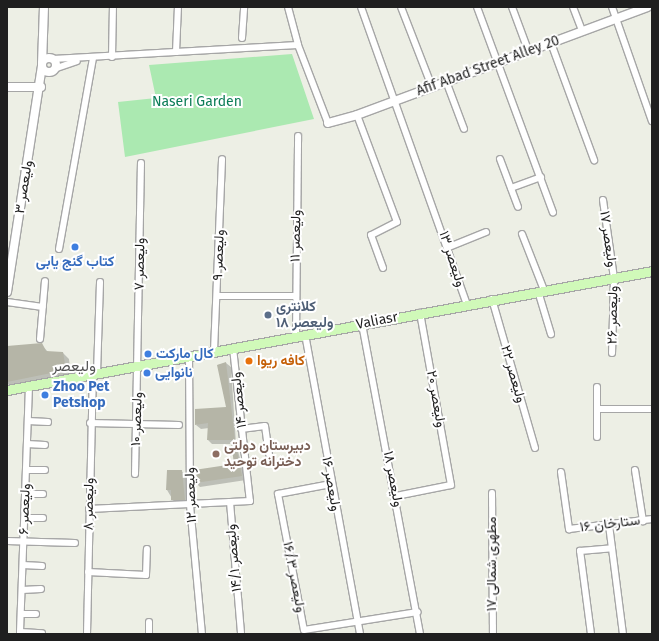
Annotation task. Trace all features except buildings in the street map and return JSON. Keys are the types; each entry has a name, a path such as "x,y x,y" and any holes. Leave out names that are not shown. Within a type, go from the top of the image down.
{"main road":[{"name":"Valiasr","path":"7,390 652,271"}],"street":[{"name":"۳ ولیعصر","path":"7,292 41,85 44,7"},
{"path":"112,57 113,7"},
{"path":"176,52 178,7"},
{"path":"242,38 244,7"},
{"path":"288,7 298,45 328,123"},
{"name":"۱۳ ولیعصر","path":"362,7 467,304"},
{"path":"400,7 432,87"},
{"path":"477,7 553,212"},
{"path":"512,7 528,50"},
{"path":"573,7 582,31"},
{"path":"612,7 652,121"},
{"name":"Afif Abad Street Alley 20","path":"328,123 357,115 528,50 648,7"},
{"path":"7,87 41,85 53,70 52,59 42,40"},
{"path":"551,43 594,160"},
{"path":"82,60 46,71 42,65 52,59 82,60 176,52 298,45"},
{"path":"59,249 93,59"},
{"path":"446,81 464,128"},
{"path":"357,115 397,222 371,235 383,268"},
{"name":"۱۱ ولیعصر","path":"298,136 294,296 300,335"},
{"name":"۹ ولیعصر","path":"214,351 222,159"},
{"path":"500,159 518,207"},
{"name":"۷ ولیعصر","path":"139,365 141,163"},
{"path":"511,188 541,177"},
{"name":"۱۷ ولیعصر","path":"603,200 614,278"},
{"path":"448,247 486,232"},
{"path":"522,234 541,291 551,334"},
{"name":"۲۶ ولیعصر","path":"612,353 614,278"},
{"path":"40,339 44,281"},
{"name":"۸ ولیعصر","path":"87,634 90,424 95,373 100,282"},
{"path":"217,296 294,296"},
{"name":"۲۲ ولیعصر","path":"492,300 536,448"},
{"path":"7,302 42,307"},
{"name":"۲۰ ولیعصر","path":"396,496 451,485 420,313"},
{"name":"۱۸ ولیعصر","path":"362,324 418,612 420,634"},
{"name":"۱۶ ولیعصر","path":"300,335 360,634"},
{"name":"۱۴ ولیعصر","path":"230,502 250,501 233,348"},
{"name":"۱۲ ولیعصر","path":"189,356 190,505 202,634"},
{"name":"۱۰ ولیعصر","path":"135,474 139,365"},
{"name":"۶ ولیعصر","path":"29,386 20,632 42,633"},
{"path":"597,387 597,437"},
{"path":"597,409 652,409"},
{"path":"28,421 48,422"},
{"path":"90,424 179,425"},
{"path":"242,429 265,426 269,454"},
{"path":"27,444 46,445"},
{"path":"26,470 45,470"},
{"path":"635,470 643,521"},
{"name":"۱۶ ستارخان","path":"561,472 569,529 652,519"},
{"name":"۱۶/۳ ولیعصر","path":"331,484 278,494 304,630 358,621"},
{"name":"۱۷ مطهری شمالی","path":"492,493 493,634"},
{"path":"25,494 42,494"},
{"path":"89,509 138,508 230,502"},
{"name":"۱۴/۱ ولیعصر","path":"230,502 241,634"},
{"path":"25,518 43,518"},
{"path":"609,525 623,634"},
{"path":"7,541 24,544 75,543"},
{"path":"591,634 580,551 612,548"},
{"path":"88,572 146,575 147,549"},
{"path":"23,565 42,566"},
{"path":"22,590 41,590"},
{"path":"358,621 418,612"},
{"path":"21,614 36,614"},
{"path":"149,622 149,634"}],"green space":[{"name":"Naseri Garden","path":"292,54 314,119 125,157 118,102 156,98 149,65"}],"place":[{"name":"کتاب گنج یابی","path":"75,247"},
{"name":"کلانتری ۱۸ ولیعصر","path":"268,315"},
{"name":"کال مارکت","path":"148,354"},
{"name":"کافه ریوا","path":"249,361"},
{"name":"نانوایی","path":"147,373"},
{"name":"Zhoo Pet Petshop","path":"45,395"},
{"name":"دبیرستان دولتی دخترانه توحید","path":"216,454"}],"district":[{"name":"ولیعصر","path":"74,367"}]}
